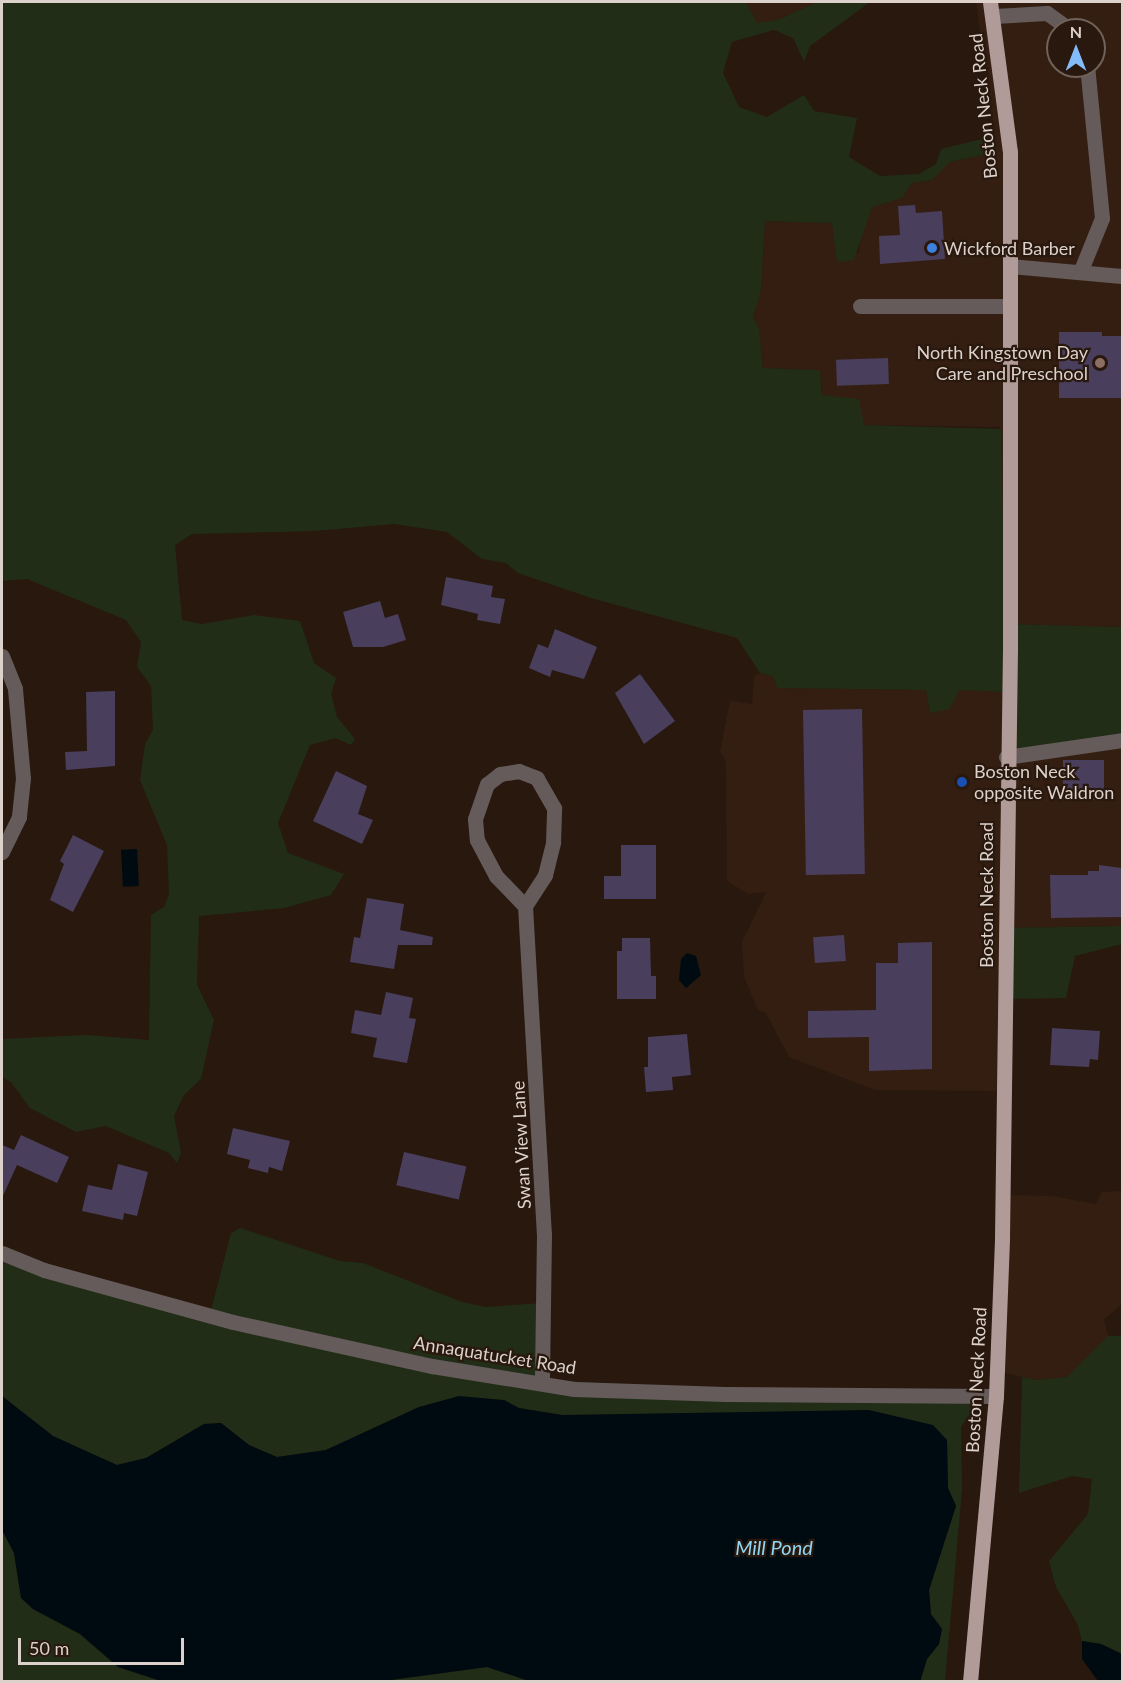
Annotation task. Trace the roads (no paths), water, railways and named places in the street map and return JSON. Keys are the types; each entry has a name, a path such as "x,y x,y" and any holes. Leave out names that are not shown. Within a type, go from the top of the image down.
{"main road":[{"name":"Boston Neck Road","path":"972,1681 996,1396 1002,1237 1010,152 992,9"}],"street":[{"path":"992,9 1047,13 1054,18"},
{"path":"1081,270 1102,218 1088,78"},
{"path":"1010,266 1081,270 1122,276"},
{"path":"861,306 1010,306"},
{"path":"2,656 15,689 23,778 19,818 2,852"},
{"path":"1006,757 1122,740"},
{"path":"519,771 537,778 554,808 553,842 545,875 525,906 496,876 477,840 475,819 487,784 500,774 519,771"},
{"name":"Swan View Lane","path":"525,906 544,1234 542,1383"},
{"name":"Annaquatucket Road","path":"2,1253 44,1270 233,1322 432,1366 574,1389 725,1394 996,1396"}],"water":[{"path":"137,849 139,886 123,887 121,850"},
{"path":"687,953 696,956 701,975 686,988 679,980 681,959"},
{"name":"Mill Pond","path":"2,1396 53,1436 117,1465 146,1458 204,1424 221,1423 249,1445 277,1457 326,1450 419,1407 459,1396 504,1400 519,1408 562,1415 869,1410 933,1425 947,1440 948,1488 956,1506 929,1590 931,1614 942,1629 939,1644 927,1659 920,1682 532,1682 487,1667 376,1682 161,1681 118,1667 80,1634 33,1609 21,1598 14,1553 2,1530"},
{"path":"1082,1641 1101,1644 1122,1654 1122,1681 1098,1681 1082,1659"}],"place":[{"name":"Wickford Barber","path":"932,248"},
{"name":"North Kingstown Day Care and Preschool","path":"1100,363"},
{"name":"Boston Neck opposite Waldron","path":"962,782"}]}
